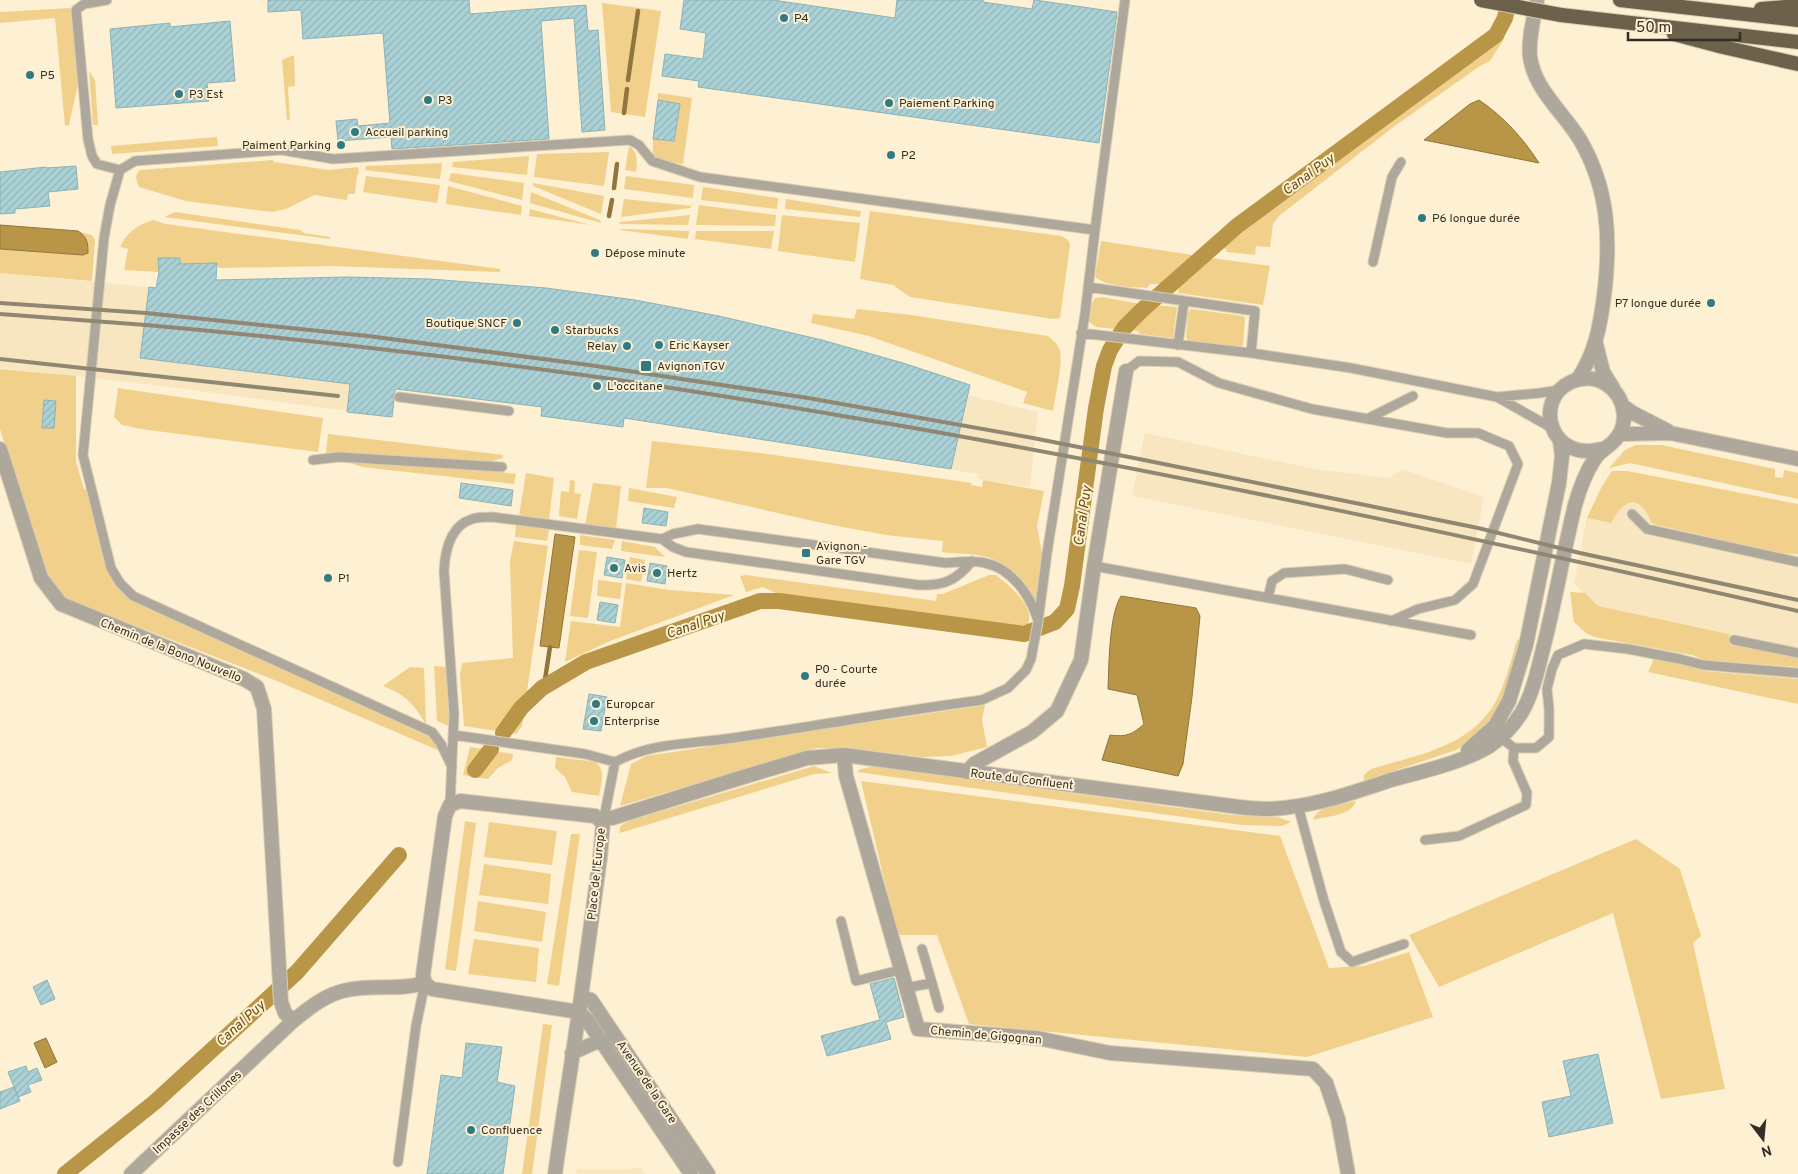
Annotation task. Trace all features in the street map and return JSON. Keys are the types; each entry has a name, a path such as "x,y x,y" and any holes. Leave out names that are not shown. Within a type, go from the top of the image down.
{"highway":[{"path":"1481,0 1561,15 1798,42"},
{"path":"1620,0 1798,20"},
{"path":"1734,12 1798,6"},
{"path":"1628,22 1798,64"}],"street":[{"path":"1537,0 1530,56 1540,85 1578,136 1596,176 1603,199 1608,237 1608,259 1596,344 1578,379"},
{"path":"1596,344 1603,372 1619,396 1623,406 1624,415 1620,434 1612,443 1592,452 1580,452 1569,448 1560,441 1552,428 1550,418 1554,398 1560,390 1568,383 1578,379 1591,378 1603,381 1613,388"},
{"path":"967,772 974,764 1032,732 1057,711 1081,660 1094,566 1126,371"},
{"path":"1623,406 1632,413 1670,433"},
{"path":"1620,434 1670,433 1798,459"},
{"path":"1446,764 1481,740 1495,726 1510,701 1526,645 1560,483 1562,456 1560,441"},
{"name":"Chemin de la Bono Nouvello","path":"0,449 41,578 62,604 244,679 257,687 264,708 281,1002 285,1013 292,1021"},
{"path":"1446,764 1469,756 1494,743 1510,728 1523,711 1532,689 1547,632 1576,502 1593,460 1602,449"},
{"name":"Route du Confluent","path":"607,821 807,758 844,755 1239,807 1267,809 1298,806 1446,764"},
{"name":"Chemin de Gigognan","path":"844,755 846,776 918,1028 1037,1038 1110,1053 1313,1069 1326,1083 1338,1118 1348,1174"},
{"name":"Place de l'Europe","path":"450,805 460,801 566,812 595,816 607,821 600,858 555,1174"},
{"path":"450,805 445,816 423,975 424,983 432,989 579,1012"},
{"path":"292,1021 310,1006 328,996 347,990 411,987 424,983"},
{"name":"Avenue de la Gare","path":"581,997 591,1000 708,1174"},
{"name":"Avenue de la Gare","path":"579,1012 602,1041 691,1174"},
{"name":"Impasse des Crillones","path":"131,1174 292,1021"},
{"path":"572,1053 602,1041"}],"lane":[{"path":"108,0 84,4 76,10 88,139 92,156 97,164 120,170 136,161 282,150 333,159 630,140 639,145 652,161 700,177 1095,230"},
{"path":"454,735 585,754 614,762 630,754 653,747 732,738 982,700 1008,688 1018,679 1026,670 1031,659 1038,622 1088,287 1125,0"},
{"path":"1373,262 1392,177 1401,162"},
{"path":"120,170 110,205 104,238 83,454 111,568 120,583 133,596 432,732 444,748 452,767"},
{"path":"1088,287 1255,311 1251,353"},
{"path":"1178,345 1184,302"},
{"path":"1081,333 1251,353 1369,371 1497,397 1560,390"},
{"path":"1126,371 1139,361 1178,362 1219,383 1312,409 1447,433 1478,433 1509,446 1518,464 1472,584 1455,600 1418,609 1391,621"},
{"path":"1367,419 1413,396"},
{"path":"399,397 509,411"},
{"path":"1497,397 1552,428"},
{"path":"313,460 340,457 502,467"},
{"path":"1632,514 1647,529 1798,562"},
{"path":"450,805 454,714 444,556 452,534 460,525 473,518 492,517 662,539 673,547 686,552 918,585 934,586 947,582 962,574 972,561"},
{"path":"662,539 673,534 698,529 946,564 972,561 986,563 1000,569 1017,582 1032,602 1038,622"},
{"path":"1094,566 1471,635"},
{"path":"1268,598 1272,581 1284,572 1345,569 1388,580"},
{"path":"1734,640 1798,653"},
{"path":"1500,738 1514,748 1536,748 1549,737 1547,689 1552,669 1558,655 1584,644 1628,649 1703,665 1798,673"},
{"path":"1425,840 1459,836 1526,805 1527,793 1513,761 1514,748"},
{"path":"607,821 606,797 614,762"},
{"path":"1298,806 1340,952 1352,962 1404,944"},
{"path":"840,921 856,981 900,970"},
{"path":"922,949 939,1008"},
{"path":"398,1162 416,1026 424,983"},
{"path":"906,988 932,983"}],"shaded area":[{"path":"602,3 661,11 645,117 611,112"},
{"path":"70,8 74,17 80,75 69,125 65,126 55,18 0,23 0,12"},
{"path":"1501,36 1505,37 1490,61 1396,125 1279,216 1273,224 1270,247 1256,246 1255,255 1227,252 1226,249 1220,247"},
{"path":"294,55 295,86 288,87 290,120 287,120 282,60"},
{"path":"89,71 95,80 98,125 93,125"},
{"path":"658,93 692,98 683,164 660,161 653,156 653,139 674,141 680,105 658,100"},
{"path":"1479,100 1512,128 1539,163 1424,140 1470,104"},
{"path":"217,137 218,146 112,154 111,146"},
{"path":"629,146 636,155 636,172 625,170"},
{"path":"609,152 604,186 534,177 537,154"},
{"path":"529,156 527,175 452,167 453,162"},
{"path":"273,160 274,162 329,170 358,167 359,174 357,175 355,194 348,194 347,200 314,195 286,209 272,212 186,201 139,187 136,178 140,170"},
{"path":"442,163 440,179 365,170 366,166"},
{"path":"451,173 524,183 522,200 449,181"},
{"path":"366,176 440,185 437,203 363,192"},
{"path":"626,176 694,185 693,198 624,189"},
{"path":"533,183 604,196 601,214 533,186"},
{"path":"448,186 522,206 521,215 446,204"},
{"path":"703,187 778,198 777,209 701,200"},
{"path":"531,192 600,220 601,223 530,203"},
{"path":"624,199 692,206 690,208 621,217"},
{"path":"786,199 861,211 860,217 785,209"},
{"path":"699,205 776,215 775,226 696,225"},
{"path":"530,209 591,225 529,216"},
{"path":"870,211 1061,236 1068,240 1070,245 1060,318 1053,319 910,297 893,285 860,279"},
{"path":"175,212 300,230 304,233 330,237 330,239 164,217"},
{"path":"690,215 688,225 619,224 620,222"},
{"path":"782,215 860,223 855,262 778,251"},
{"path":"153,220 166,224 500,269 500,272 332,266 219,268 216,263 180,264 179,258 158,258 159,272 124,270 128,249 120,247 126,237 134,230"},
{"path":"0,225 78,231 86,240 88,253 83,255 0,249"},
{"path":"621,229 689,231 688,239"},
{"path":"696,231 774,231 771,249 695,239"},
{"path":"79,232 92,235 95,240 92,281 0,273 0,249 83,255 85,236"},
{"path":"1101,241 1199,256 1165,284 1150,284 1147,288 1119,286 1099,280 1095,276"},
{"path":"1204,257 1270,266 1263,305 1178,293 1179,287 1169,286"},
{"path":"0,273 149,287 216,290 216,280 261,278 366,277 473,282 603,296 719,316 822,340 903,363 970,385 968,395 1038,412 1030,487 978,479 978,474 770,440 625,418 623,427 541,416 542,407 396,389 392,417 154,385 0,368"},
{"path":"1102,297 1140,304 1116,329 1096,327 1088,321 1090,306 1095,298"},
{"path":"1153,305 1177,307 1173,338 1140,334 1137,331 1127,330"},
{"path":"857,309 911,315 1048,336 1058,347 1061,356 1053,411 1023,403 1027,392 869,336 811,323 813,314 854,319"},
{"path":"1191,309 1243,316 1245,318 1243,345 1240,347 1188,341 1186,337 1188,312"},
{"path":"0,369 76,376 76,462 84,489 86,489 109,573 123,592 137,601 430,737 438,745 440,751 277,681 126,622 87,610 61,595 47,576 0,429"},
{"path":"118,388 323,418 318,452 122,425 114,417"},
{"path":"1145,433 1315,469 1389,478 1402,469 1484,497 1471,564 1132,496"},
{"path":"328,434 503,455 503,458 484,463 326,453"},
{"path":"652,441 760,453 972,483 971,485 982,487 983,480 1044,491 1037,526 1043,559 1037,607 1026,585 1007,567 987,557 942,552 943,541 886,535 827,524 667,488 646,488"},
{"path":"1636,445 1661,445 1775,469 1775,477 1783,478 1784,470 1798,473 1798,499 1630,463 1609,468 1625,450"},
{"path":"344,461 516,474 514,484 362,467"},
{"path":"1613,471 1627,471 1798,504 1798,554 1779,553 1653,524 1645,510 1635,503 1630,503 1621,508 1611,523 1587,518 1600,490"},
{"path":"526,473 554,478 549,520 519,516"},
{"path":"570,480 575,481 574,493 581,494 577,519 559,516 561,491 569,492"},
{"path":"593,483 621,486 616,529 585,525"},
{"path":"629,488 677,497 674,508 628,501"},
{"path":"1631,503 1641,505 1650,521 1779,553 1798,554 1798,658 1730,645 1729,634 1598,606 1574,584 1587,518 1611,523 1617,511 1624,505"},
{"path":"516,524 549,530 547,541 515,537"},
{"path":"555,534 575,537 559,648 540,646"},
{"path":"580,535 615,540 612,549 580,545"},
{"path":"514,541 548,546 522,726 516,734 464,726 460,675 462,663 513,658 510,562"},
{"path":"622,541 655,547 665,557 621,551"},
{"path":"579,550 597,552 588,618 570,616"},
{"path":"630,557 645,560 641,582 626,579"},
{"path":"746,575 936,601 937,594 943,594 989,575 996,575 1021,598 1028,610 1029,620 1027,628 776,593 763,587 746,592 740,576"},
{"path":"598,580 622,583 620,599 597,596"},
{"path":"626,583 669,590 734,595 610,641 565,662 571,621 620,627"},
{"path":"1570,592 1585,593 1598,606 1729,634 1730,645 1798,658 1798,667 1705,660 1692,655 1594,637 1586,633 1574,622"},
{"path":"1121,596 1196,608 1200,616 1183,764 1178,776 1102,760 1110,735 1120,736 1128,734 1136,731 1144,724 1137,695 1108,689 1112,627 1117,604"},
{"path":"1525,637 1499,713 1473,740 1456,750 1364,781 1364,775 1371,769 1441,747 1458,739 1472,729 1485,717 1496,701 1500,694 1517,640"},
{"path":"1655,657 1704,671 1798,679 1798,704 1648,672"},
{"path":"434,666 447,667 449,726 437,721"},
{"path":"410,667 424,668 426,724 408,700 383,686"},
{"path":"985,705 982,720 987,747 951,756 922,757 849,748 817,748 620,806 631,764 646,756"},
{"path":"470,747 513,754 512,760 498,768 488,779 463,775"},
{"path":"556,757 596,762 602,774 599,796 572,792 565,777 555,768"},
{"path":"814,766 832,773 814,774 620,833 620,827 632,820"},
{"path":"875,766 1231,815 1278,817 1291,822 1282,826 1242,825 857,772 861,769"},
{"path":"861,781 1280,836 1329,968 1364,966 1409,952 1433,1017 1307,1057 969,1024 937,935 897,935"},
{"path":"1356,801 1350,810 1344,813 1313,820 1325,808"},
{"path":"465,821 476,823 456,971 445,969"},
{"path":"489,822 557,831 552,865 484,857"},
{"path":"571,834 580,834 559,986 547,984"},
{"path":"1636,839 1680,869 1701,936 1693,943 1725,1089 1661,1099 1613,913 1439,987 1409,935"},
{"path":"484,864 551,874 548,904 479,895"},
{"path":"478,901 546,912 542,942 474,931"},
{"path":"474,939 539,948 536,982 468,974"},
{"path":"543,1024 552,1025 532,1174 522,1174"},
{"path":"46,1038 57,1062 45,1068 34,1043"},
{"path":"641,1167 645,1174 576,1174 577,1169 623,1170"}],"building":[{"name":"P3","path":"268,0 469,0 470,14 586,5 588,31 598,30 605,130 582,132 574,18 541,21 549,139 392,149 391,137 338,141 336,121 357,119 358,126 390,123 383,33 303,39 301,10 268,12"},
{"path":"684,0 773,0 895,18 897,0 983,0 983,2 1032,9 1035,0 1117,12 1099,143 698,87 699,81 662,76 665,54 703,59 706,33 680,29"},
{"path":"230,21 235,81 207,83 209,101 116,108 110,29 170,23 170,27"},
{"path":"658,100 680,104 674,141 653,139"},
{"path":"76,166 78,189 48,192 50,206 15,209 15,213 0,214 0,172"},
{"path":"158,258 180,258 180,264 217,263 216,280 348,277 430,279 546,288 635,300 719,316 822,340 903,363 970,385 951,469 624,418 623,427 541,416 542,407 396,389 393,396 392,417 347,412 350,384 140,358 149,287 156,288 159,272"},
{"path":"44,400 56,401 54,428 42,428"},
{"path":"461,483 513,490 511,506 459,498"},
{"path":"644,508 668,512 666,526 642,523"},
{"name":"Avis","path":"607,557 625,560 622,578 604,575"},
{"name":"Hertz","path":"650,563 667,566 665,584 647,581"},
{"path":"600,602 618,605 615,623 597,620"},
{"path":"589,694 607,697 601,731 583,729"},
{"path":"894,978 904,1017 886,1022 891,1039 827,1056 821,1036 880,1020 870,984"},
{"path":"47,980 55,999 41,1005 33,987"},
{"name":"Confluence","path":"466,1043 502,1047 497,1082 515,1086 503,1174 427,1174 441,1075 462,1078"},
{"path":"1598,1054 1613,1123 1549,1137 1542,1102 1571,1096 1563,1061"},
{"path":"26,1066 28,1072 37,1068 42,1080 28,1085 31,1092 18,1097 8,1072"},
{"path":"14,1087 20,1101 0,1109 0,1092"}],"waterway":[{"name":"Canal Puy","path":"503,733 521,708 542,688 586,662 760,601 779,601 1024,634 1055,622 1067,609 1072,586 1096,408 1104,366 1110,350 1124,328 1237,226 1496,35 1505,18 1509,0"},
{"path":"628,80 638,11"},
{"path":"624,113 627,89"},
{"path":"614,188 617,164"},
{"path":"609,216 612,200"},
{"path":"544,686 550,647"},
{"name":"Canal Puy","path":"475,770 491,749"},
{"name":"Canal Puy","path":"65,1174 155,1102 297,972 399,855"}],"railway":[{"path":"0,303 146,313 368,336 589,365 808,398 1033,438 1478,528 1580,553 1798,600"},
{"path":"0,314 146,325 365,347 583,375 776,405 1005,444 1119,466 1459,536 1798,611"},
{"path":"0,359 338,396"}],"place":[{"name":"P4","path":"784,18"},
{"name":"P5","path":"30,75"},
{"name":"P3 Est","path":"179,94"},
{"name":"P3","path":"428,100"},
{"name":"Paiement Parking","path":"889,103"},
{"name":"Accueil parking","path":"355,132"},
{"name":"Paiment Parking","path":"341,145"},
{"name":"P2","path":"891,155"},
{"name":"P6 longue durée","path":"1422,218"},
{"name":"Dépose minute","path":"595,253"},
{"name":"P7 longue durée","path":"1711,303"},
{"name":"Boutique SNCF","path":"517,323"},
{"name":"Starbucks","path":"555,330"},
{"name":"Eric Kayser","path":"659,345"},
{"name":"Relay","path":"627,346"},
{"name":"Avignon TGV","path":"646,366"},
{"name":"L'occitane","path":"597,386"},
{"name":"Avignon - Gare TGV","path":"806,553"},
{"name":"Avis","path":"614,568"},
{"name":"Hertz","path":"657,573"},
{"name":"P1","path":"328,578"},
{"name":"P0 - Courte durée","path":"805,676"},
{"name":"Europcar","path":"596,704"},
{"name":"Enterprise","path":"594,721"},
{"name":"Confluence","path":"471,1130"}]}
